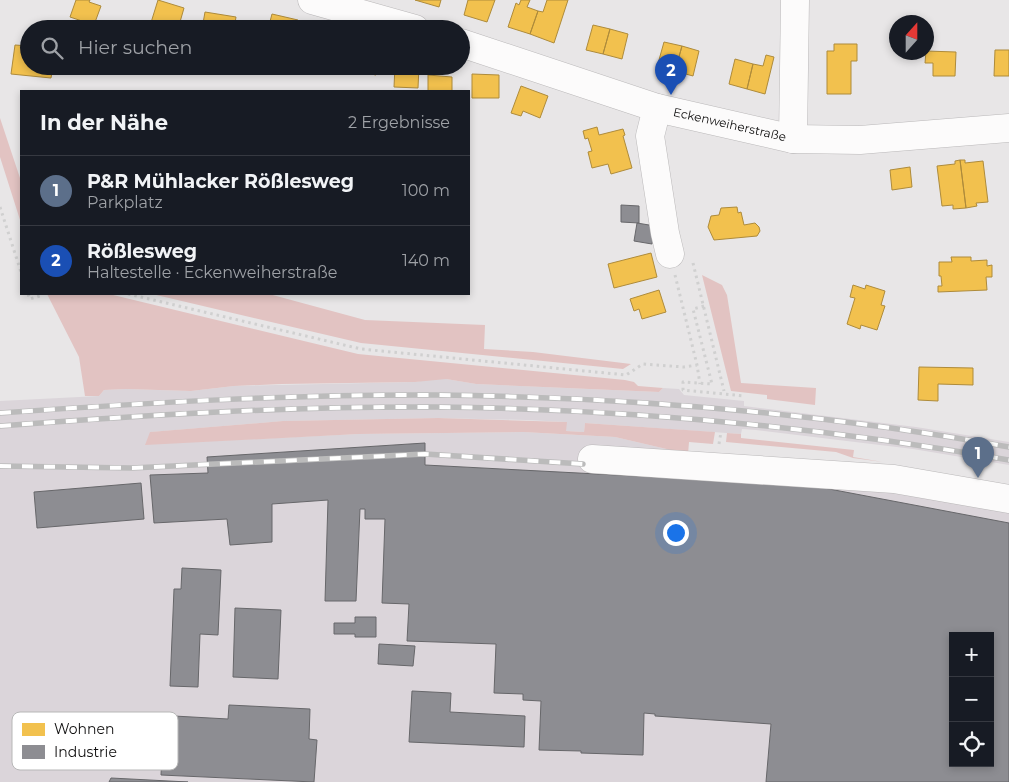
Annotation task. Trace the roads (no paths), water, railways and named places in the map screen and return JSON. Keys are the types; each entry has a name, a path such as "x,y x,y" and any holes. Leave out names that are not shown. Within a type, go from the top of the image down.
{"street":[{"path":"312,0 383,20"},
{"path":"793,139 795,0"},
{"name":"Eckenweiherstraße","path":"470,46 657,108 793,139 860,140 1009,128"},
{"path":"657,108 650,136 665,233 681,258"},
{"path":"592,460 894,479 1009,499"}],"railway":[{"path":"0,413 273,398 382,395 509,396 652,403 796,416 938,435 1009,447"},
{"path":"0,426 163,415 328,408 509,408 653,416 796,429 938,448 1009,460"},
{"path":"0,466 132,468 425,454 583,464"}],"place":[{"name":"Rößlesweg","path":"671,95"},
{"name":"P&R Mühlacker Rößlesweg","path":"978,478"}]}
